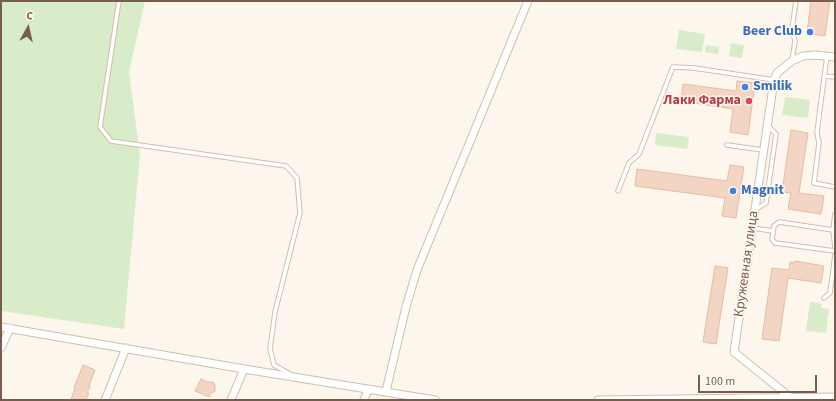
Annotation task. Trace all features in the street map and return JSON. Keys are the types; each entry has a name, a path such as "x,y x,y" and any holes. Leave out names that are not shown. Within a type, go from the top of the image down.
{"street":[{"path":"386,391 406,306 417,270 528,1"},
{"path":"774,80 777,73 792,61 803,56 831,56"},
{"name":"Кружевная улица","path":"774,80 734,352 790,399"},
{"path":"1,327 244,369 294,376 368,390 386,391 435,400"},
{"path":"1,348 10,328"},
{"path":"105,400 126,348"},
{"path":"231,400 244,369"},
{"path":"364,400 368,390"},
{"path":"598,400 790,399 835,397"}],"lane":[{"path":"120,1 100,127 111,141 286,166 297,178 300,212 275,312 270,349 274,365 294,376"},
{"path":"792,61 795,41 792,30 796,1"},
{"path":"831,56 825,76 817,132 819,144 814,183 835,187"},
{"path":"618,191 629,163 639,154 673,67 694,68 774,80"},
{"path":"825,76 835,77"},
{"path":"755,210 766,203 776,134 767,125"},
{"path":"727,145 763,150"},
{"path":"835,214 833,230 835,248"},
{"path":"833,230 779,222 774,226 772,239 776,243 835,251"},
{"path":"752,228 773,231"},
{"path":"824,298 830,293 835,255"}],"green space":[{"path":"1,1 145,1 129,72 140,155 124,329 1,311"},
{"path":"679,30 705,34 702,52 676,49"},
{"path":"731,43 744,45 742,58 729,56"},
{"path":"706,45 719,47 718,54 705,52"},
{"path":"785,97 810,100 808,118 782,115"},
{"path":"656,133 689,137 687,149 655,145"},
{"path":"810,302 822,304 821,308 829,309 826,333 806,331"}],"building":[{"path":"811,1 830,1 825,36 807,33"},
{"path":"737,81 755,83 748,135 730,132 733,109 681,101 683,84 736,91"},
{"path":"791,130 808,133 799,193 824,196 821,214 788,209 791,193 782,192"},
{"path":"730,165 744,167 736,218 722,216 725,198 635,186 637,169 727,181"},
{"path":"795,261 824,266 821,283 788,278 779,341 762,339 772,268 789,270 790,262 794,263"},
{"path":"715,266 728,268 716,344 703,342"},
{"path":"83,365 95,370 87,393 89,393 86,400 71,400 74,388"},
{"path":"201,379 207,382 213,382 215,385 215,391 210,394 209,397 195,391"}],"place":[{"name":"Beer Club","path":"810,32"},
{"name":"Smilik","path":"745,87"},
{"name":"Лаки Фарма","path":"749,101"},
{"name":"Magnit","path":"733,191"}]}
